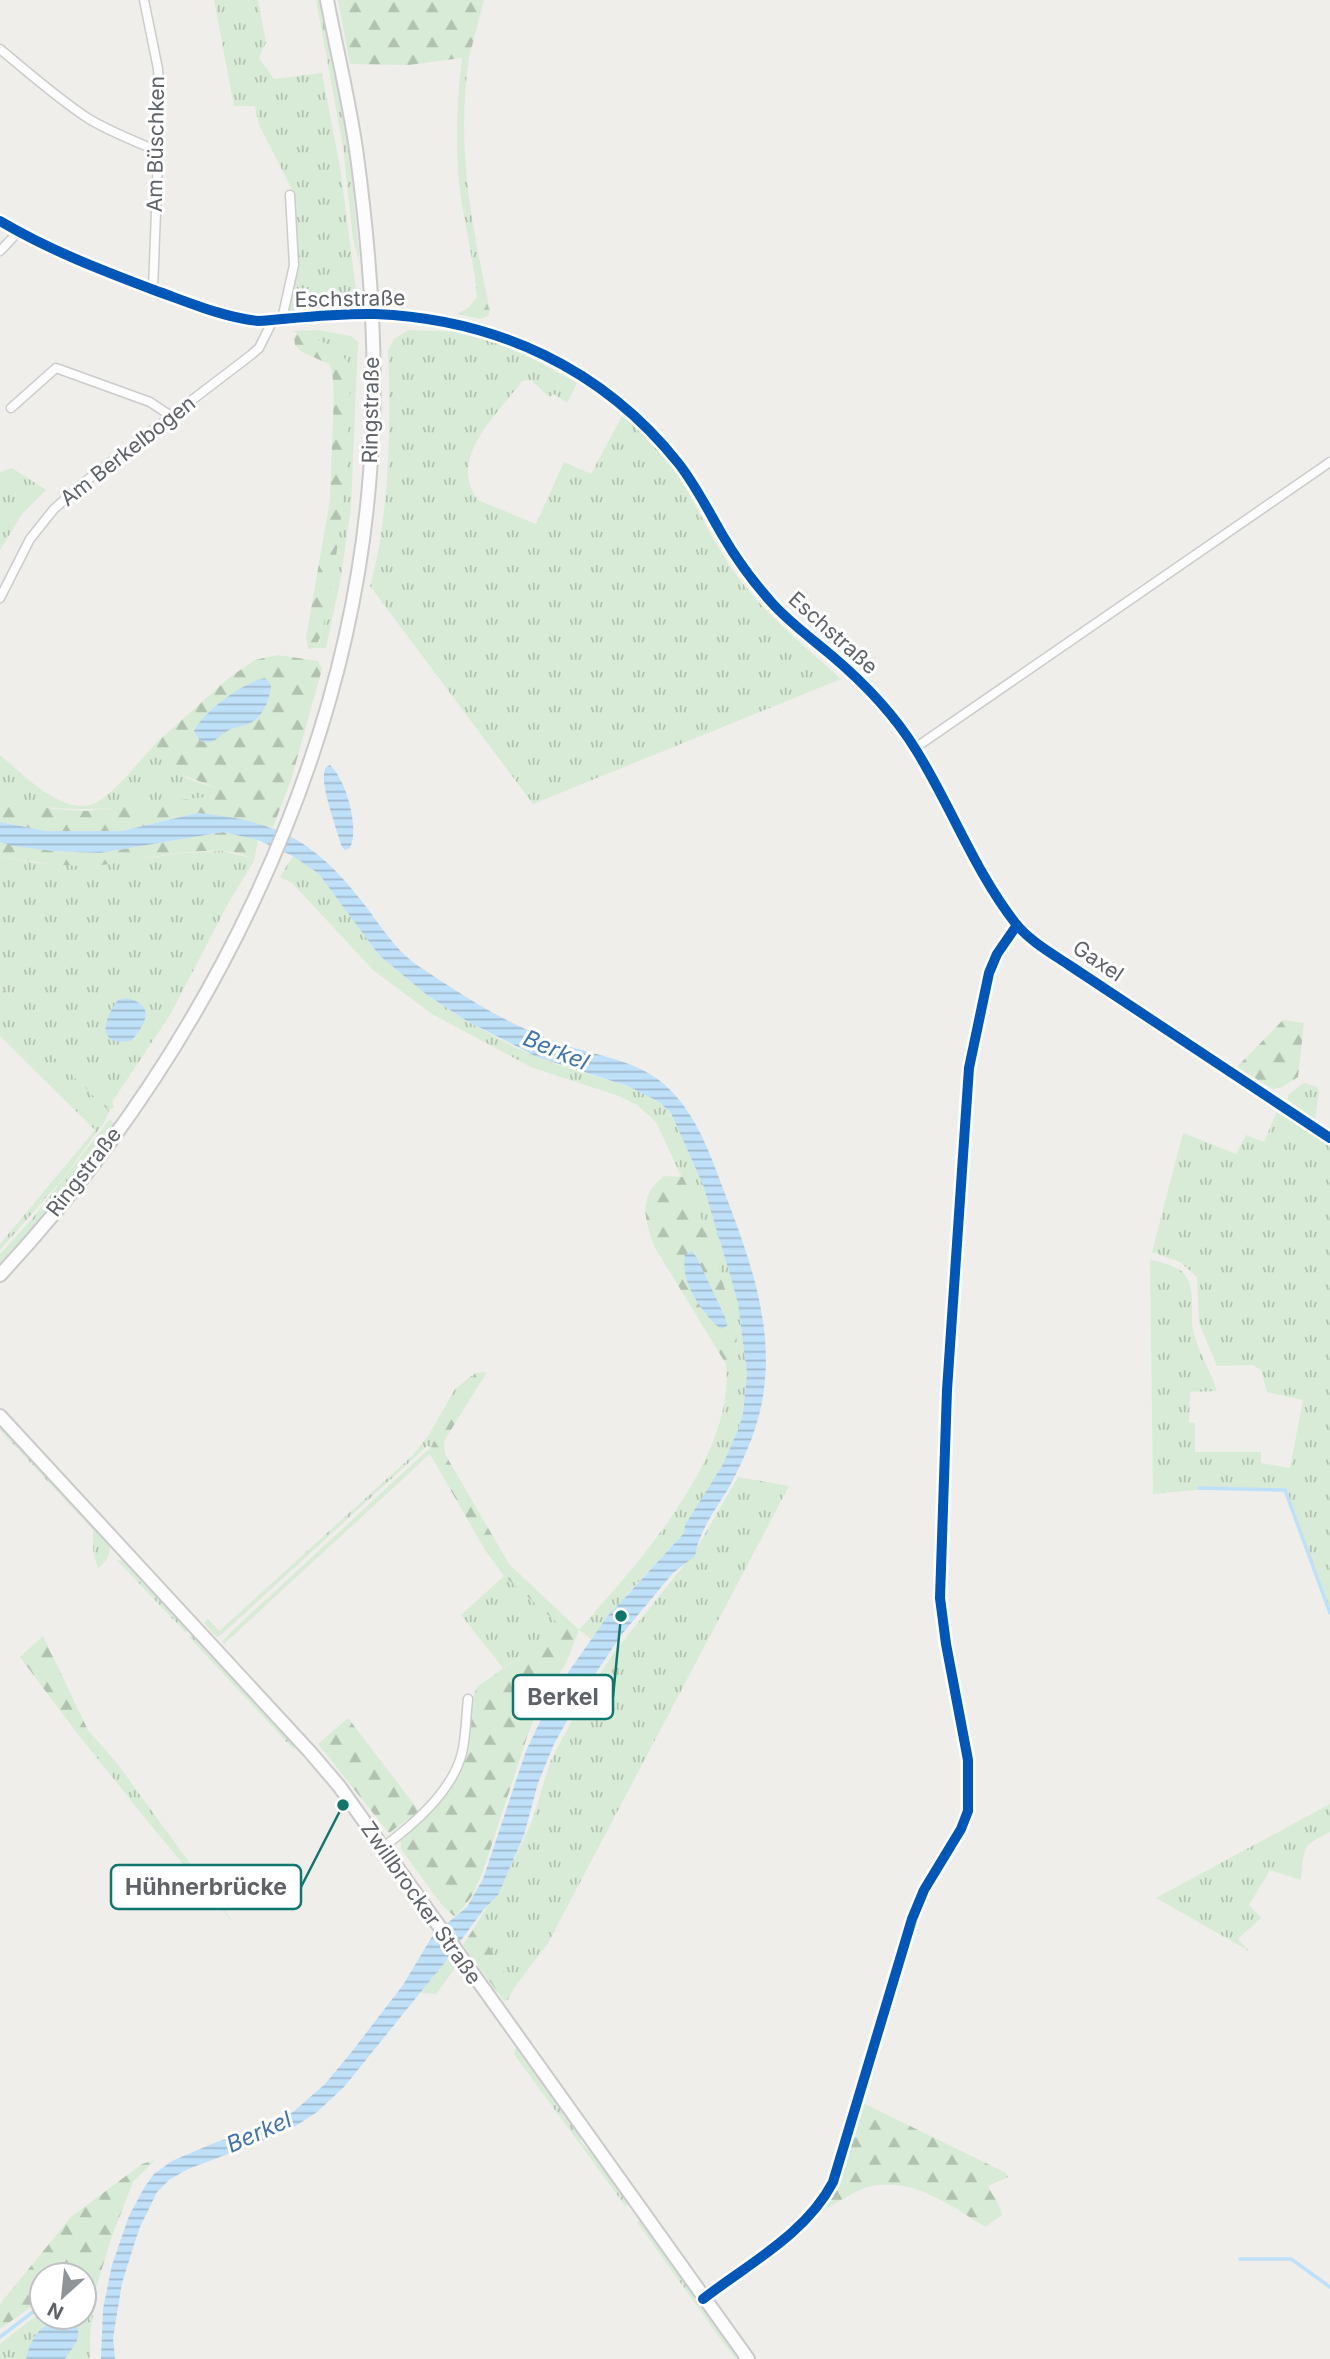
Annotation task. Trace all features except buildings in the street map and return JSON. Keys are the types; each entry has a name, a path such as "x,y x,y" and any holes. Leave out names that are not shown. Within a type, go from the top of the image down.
{"main road":[{"name":"Ringstraße","path":"0,1275 104,1149 132,1110 215,975 268,868 291,813 335,679 358,573 371,471 372,314 357,155 327,0"},
{"name":"Zwillbrocker Straße","path":"0,1416 310,1752 338,1786 748,2359"}],"street":[{"name":"Am Büschken","path":"144,0 158,69 160,106 153,290"},
{"path":"0,49 90,119 158,151"},
{"name":"Am Berkelbogen","path":"0,598 16,563 41,523 82,484 259,348 277,320 294,265 290,195"},
{"name":"Eschstraße","path":"0,221 52,250 153,290 243,319 277,320 372,314 455,323 493,333 565,366 618,401 657,436 682,468 732,550 773,604 859,680 886,709 915,748"},
{"path":"0,251 18,232"},
{"path":"11,408 56,368 150,402 171,416"},
{"path":"915,748 1330,462"},
{"name":"Gaxel","path":"915,748 979,864 1017,925 1069,965 1330,1138"},
{"path":"703,2299 794,2230 824,2200 833,2182 912,1919 924,1890 961,1829 968,1811 968,1760 940,1598 947,1390 969,1068 989,972 997,954 1017,925"},
{"path":"382,1847 422,1813 449,1782 463,1749 468,1699"}],"green space":[{"path":"214,0 258,0 266,42 259,58 274,79 322,73 340,167 357,297 345,306 287,314 298,268 295,195 259,125 255,106 234,106"},
{"path":"316,0 321,0 349,144 360,266 353,238 343,146"},
{"path":"338,0 484,0 469,57 409,65 350,64"},
{"path":"469,57 465,91 465,154 472,215 490,310 477,297 459,183 459,89 462,58"},
{"path":"477,297 490,310 488,316 481,319 457,314 468,308"},
{"path":"318,330 351,336 358,342 351,507 341,577 326,648 315,648 320,641 349,413 350,384 349,373 342,357 323,343 292,331"},
{"path":"408,330 462,332 513,348 577,383 567,403 554,394 549,397 531,380 522,381 479,437 472,452 468,468 470,484 478,500 536,524 564,462 591,474 622,416 651,440 665,456 728,563 752,595 841,679 533,804 370,586 382,530 388,469 388,351 394,339"},
{"path":"297,333 331,346 347,362 350,376 344,487 334,570 320,636 315,648 308,649 306,638 330,500 334,394 329,364 302,352 295,345 294,338"},
{"path":"12,468 46,490 22,514 0,550 0,472"},
{"path":"277,655 318,661 322,669 291,780 273,827 197,813 122,831 46,831 0,822 0,798 55,809 86,811 215,796 218,789 179,773 165,763 157,755 157,742 230,677 255,660"},
{"path":"157,742 157,755 188,779 219,789 215,796 134,806 81,809 55,808 0,798 0,755 46,793 74,805 87,806 99,801 115,788"},
{"path":"223,832 258,840 254,861 241,854 222,851 200,851 91,866 0,856 0,842 53,851 100,853"},
{"path":"222,851 254,861 230,900 170,1015 112,1102 0,986 0,856 38,863 92,866 184,853"},
{"path":"293,856 319,874 379,955 427,995 516,1048 558,1065 628,1086 659,1102 671,1113 703,1185 738,1304 747,1373 743,1413 722,1466 686,1525 684,1533 627,1594 591,1639 579,1630 628,1574 678,1507 699,1472 715,1436 725,1399 726,1364 736,1358 737,1331 710,1238 656,1122 637,1105 619,1096 533,1068 432,1014 373,970 292,883 280,877"},
{"path":"0,986 114,1107 109,1111 0,1004"},
{"path":"0,1004 109,1111 105,1121 65,1176 0,1250 0,1244 95,1130 0,1036"},
{"path":"1283,1020 1304,1023 1298,1077 1273,1089 1237,1067"},
{"path":"1304,1083 1317,1087 1319,1092 1315,1120 1288,1100 1288,1095"},
{"path":"1277,1111 1330,1145 1330,1608 1284,1488 1206,1489 1153,1494 1150,1259 1181,1271 1190,1284 1194,1334 1217,1391 1190,1392 1189,1422 1195,1423 1195,1452 1261,1452 1261,1463 1290,1468 1303,1400 1267,1392 1261,1370 1253,1365 1217,1366 1199,1323 1197,1277 1180,1262 1152,1252 1183,1133 1236,1154 1246,1135 1264,1142"},
{"path":"110,1119 115,1125 76,1179 0,1265 0,1254 32,1219"},
{"path":"664,1176 683,1177 710,1238 737,1331 736,1359 726,1364 650,1236 646,1217 647,1200 650,1192"},
{"path":"487,1372 444,1441 445,1454 509,1564 579,1630 566,1663 543,1698 528,1734 483,1871 472,1896 454,1916 442,1905 401,1849 401,1838 438,1802 460,1769 467,1748 471,1705 477,1687 562,1627 504,1576 485,1550 430,1454 431,1447 475,1373"},
{"path":"475,1373 431,1447 427,1446 221,1635 217,1637 204,1623 208,1619 219,1631 412,1456 428,1436 455,1389"},
{"path":"0,1424 109,1543 109,1554 98,1569 93,1551 93,1530 0,1430"},
{"path":"431,1447 430,1454 224,1644 222,1642 232,1631"},
{"path":"738,1477 789,1486 548,1943 514,1988 476,1925 508,1872 531,1824 551,1760 583,1700 615,1651 694,1553"},
{"path":"117,1560 126,1561 189,1629 185,1632"},
{"path":"504,1576 563,1627 503,1668 461,1615"},
{"path":"193,1633 295,1744 294,1750 189,1637"},
{"path":"43,1636 88,1730 80,1737 20,1657"},
{"path":"348,1718 419,1811 389,1833 318,1744"},
{"path":"88,1730 116,1762 235,1925 80,1737"},
{"path":"1330,1804 1330,1832 1313,1841 1306,1849 1301,1880 1270,1870 1249,1905 1261,1918 1238,1939 1249,1951 1156,1898"},
{"path":"476,1925 514,1988 508,2000 504,2001 463,1945"},
{"path":"452,1953 459,1963 436,1994 420,1993"},
{"path":"517,2045 582,2137 580,2140 589,2148 628,2202 626,2207 514,2054"},
{"path":"863,2103 1006,2173 1008,2177 988,2186 1002,2215 985,2227 930,2195 915,2189 884,2185 862,2189 819,2213 841,2174"},
{"path":"155,2160 133,2182 98,2282 98,2261 35,2261 71,2217 142,2164"},
{"path":"640,2221 742,2359 736,2359 722,2341 637,2222"},
{"path":"28,2270 28,2309 0,2329 0,2304"},
{"path":"28,2322 28,2331 40,2331 33,2338 26,2359 0,2359 0,2344"},
{"path":"53,2331 90,2331 90,2359 65,2359"}],"water":[{"path":"265,678 271,685 259,717 249,724 229,730 213,741 200,741 194,731 215,706 246,685"},
{"path":"330,765 341,781 350,805 353,839 350,848 345,850 325,789 324,772"},
{"path":"197,813 251,822 294,838 331,866 398,947 436,978 520,1027 556,1042 633,1066 656,1078 669,1089 690,1115 706,1145 742,1239 762,1313 766,1363 762,1402 751,1440 728,1489 704,1529 695,1556 673,1573 622,1634 583,1692 554,1744 538,1783 524,1835 498,1895 484,1909 445,1962 344,2087 317,2112 273,2137 188,2169 169,2180 157,2192 139,2229 122,2283 113,2338 115,2359 101,2359 103,2309 112,2265 129,2216 154,2174 172,2161 293,2112 325,2084 350,2054 403,1985 433,1935 467,1907 483,1879 526,1751 553,1694 607,1617 684,1533 685,1525 722,1466 738,1430 743,1413 747,1373 738,1304 703,1185 671,1113 659,1102 628,1086 537,1057 467,1021 427,995 379,955 319,874 293,856 258,840 223,832 100,853 53,851 0,842 0,822 46,831 122,831"},
{"path":"127,998 142,1005 146,1016 144,1022 131,1041 112,1040 108,1036 106,1023 118,1000"},
{"path":"692,1251 725,1317 727,1326 721,1329 706,1314 689,1286 684,1265 685,1255"},
{"path":"78,2331 78,2338 65,2359 26,2359 38,2333"}],"waterway":[{"path":"1199,1488 1285,1490 1330,1613"},
{"path":"1240,2259 1291,2259 1330,2287"},
{"path":"0,2337 28,2316"}],"cycle path":[{"path":"0,221 95,267 231,316 258,321 360,314 420,318 463,326 504,338 544,355 581,376 616,401 649,430 685,472 734,554 765,595 786,617 855,676 898,724 929,771 988,883 1016,924 1048,951 1330,1138"},
{"path":"703,2299 792,2233 822,2201 833,2182 912,1919 924,1890 961,1829 968,1811 968,1760 940,1598 947,1390 969,1068 989,973 997,954 1017,925"}],"place":[{"name":"Berkel","path":"621,1616"},
{"name":"Hühnerbrücke","path":"343,1805"}]}
